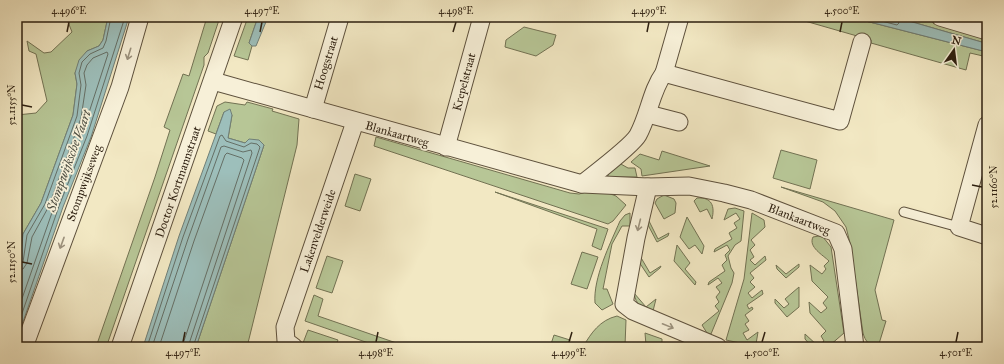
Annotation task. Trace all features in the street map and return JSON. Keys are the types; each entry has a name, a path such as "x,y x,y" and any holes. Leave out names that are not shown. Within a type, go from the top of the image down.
{"street":[{"name":"Stompwijkseweg","path":"24,347 120,87 140,17"},
{"name":"Doctor Kortmannstraat","path":"120,347 234,17"},
{"name":"Hoogstraat","path":"313,109 340,17"},
{"name":"Krepelstraat","path":"446,147 482,17"},
{"path":"582,184 637,137 648,114 657,83 664,73 680,17"},
{"path":"940,17 987,31"},
{"path":"664,73 840,121 862,42"},
{"name":"Blankaartweg","path":"213,81 355,122 582,184 648,187 688,186 724,193 751,200 836,234 844,249 855,347"},
{"path":"648,114 679,122"},
{"name":"Lakenvelderweide","path":"290,344 285,327 355,122"},
{"path":"987,125 958,227 987,236"},
{"path":"648,187 636,238 624,304 633,311 718,347"}],"lane":[{"path":"904,212 958,227"}],"green space":[{"path":"84,17 108,17 103,40 99,46 87,51 75,73 77,84 73,115 41,203 23,234 21,253 17,266 17,115 36,113 47,101 36,54 29,51 27,41 44,53 51,52 72,32 68,22"},
{"path":"207,17 220,17 208,53 204,57 204,65 108,342 105,347 96,347 170,130 164,127 183,74 189,76"},
{"path":"248,17 258,17 249,43 252,46 248,60 234,56"},
{"path":"791,17 850,17 983,51 985,43 895,17 922,17 987,36 987,54 983,56 970,53 966,70 871,43 871,40"},
{"path":"524,27 556,35 553,45 536,56 505,47 506,40"},
{"path":"225,102 245,105 247,102 273,109 272,111 299,119 297,145 247,347 196,347 264,145 245,143 228,138 232,115 224,112 216,134 208,131 217,106"},
{"path":"376,137 570,193 579,194 590,191 608,193 616,196 626,205 613,221 608,224 374,146"},
{"path":"781,150 817,160 810,189 773,178"},
{"path":"662,151 710,166 642,176 641,169 631,162 640,154 659,160"},
{"path":"619,163 628,168 635,168 637,177 608,177 608,174"},
{"path":"355,174 371,179 360,211 345,206"},
{"path":"781,187 894,220 875,290 882,320 886,321 878,347 868,343 863,333 850,243 846,227 835,211 823,202"},
{"path":"495,192 608,229 601,250 592,246 597,229"},
{"path":"664,195 674,199 676,203 675,213 664,219 655,203 657,199"},
{"path":"697,198 706,199 711,203 713,206 712,219 707,209 700,212 694,201"},
{"path":"735,208 744,211 741,241 735,245 728,256 734,273 732,283 711,334 707,333 702,325 719,311 715,306 719,302 716,297 720,292 716,287 722,283 718,278 708,285 709,282 725,271 722,265 727,260 725,255 730,250 727,245 714,252 715,249 732,239 729,233 737,228 734,223 740,219 736,213 724,220 728,209"},
{"path":"630,213 630,226 622,226 612,244 603,289 607,289 613,304 602,310 595,303 595,293 599,272 620,221 625,215"},
{"path":"752,213 764,220 765,227 751,240 755,245 750,250 754,257 750,260 755,265 765,256 766,260 750,273 754,278 750,282 755,287 748,293 752,298 762,290 763,294 747,305 749,309 752,307 753,309 745,315 749,321 745,324 749,330 743,333 747,340 758,332 756,344 754,346 726,340 744,279"},
{"path":"687,217 704,246 702,254 695,245 689,249 680,237"},
{"path":"649,221 658,239 669,233 668,236 657,242 648,225"},
{"path":"813,237 823,237 831,247 844,333 829,346 812,347 805,339 805,334 818,346 824,341 821,336 826,331 810,313 809,302 821,313 827,308 823,303 828,297 812,281 810,265 822,274 826,269 824,266 829,261 814,247 812,241"},
{"path":"677,245 690,263 685,269 696,282 695,285 674,261"},
{"path":"582,252 598,257 587,289 571,284"},
{"path":"327,256 343,261 332,293 316,288"},
{"path":"640,256 650,273 661,266 660,268 649,277 639,262"},
{"path":"799,264 799,267 786,278 777,269 776,265 786,274"},
{"path":"799,287 799,307 787,317 775,303 775,299 784,308 789,304 785,299"},
{"path":"634,293 646,307 656,299 653,311 645,309 640,305 636,300"},
{"path":"314,295 323,299 318,316 408,347 380,347 305,321"},
{"path":"617,316 626,320 625,346 646,345 645,333 662,339 662,347 583,347 589,337 601,324"},
{"path":"308,330 338,340 335,347 315,347 303,343"},
{"path":"554,335 570,340 567,347 550,347"}],"water":[{"name":"Stompwijksche Vaart","path":"108,17 129,17 91,137 63,207 17,339 17,266 21,253 23,234 41,203 73,115 77,84 75,73 79,60 87,51 99,46 103,40"},
{"path":"258,17 268,17 256,46 252,46 249,43"},
{"path":"850,17 895,17 985,43 983,51"},
{"path":"230,109 232,115 228,138 245,143 249,139 259,140 264,145 196,347 143,347 179,236 224,112"},
{"path":"17,144 20,151 20,159 17,174"}]}
